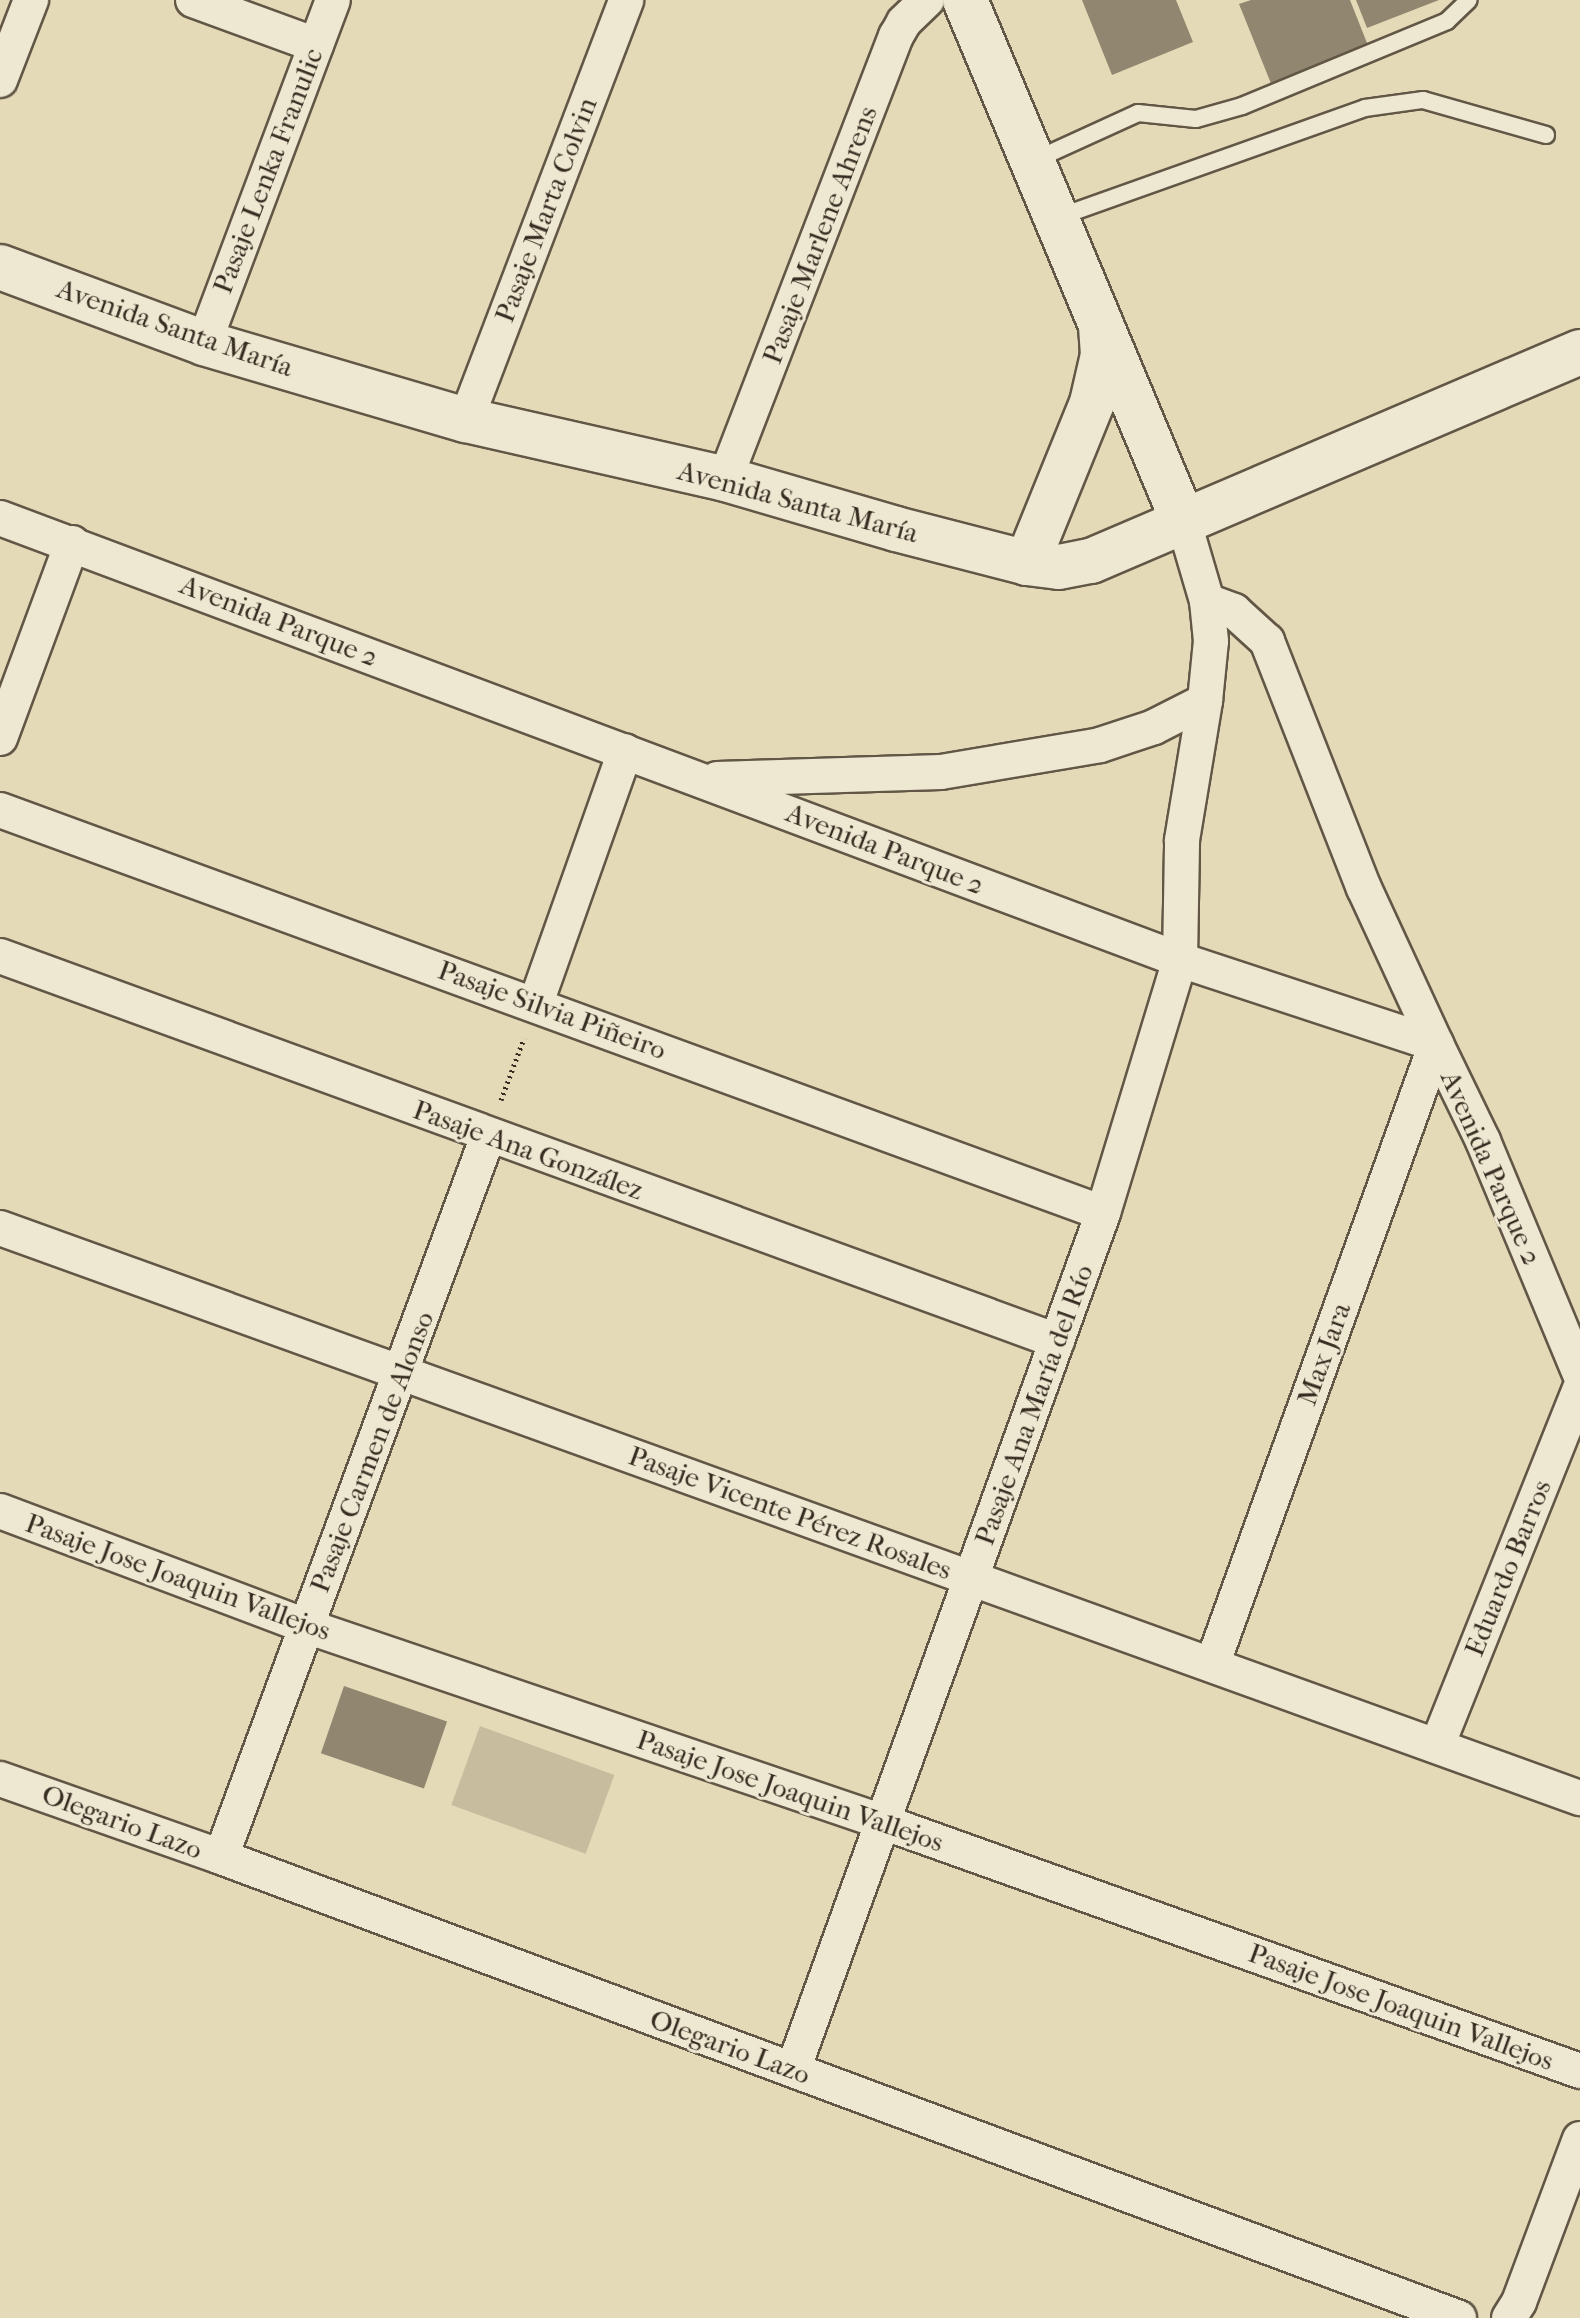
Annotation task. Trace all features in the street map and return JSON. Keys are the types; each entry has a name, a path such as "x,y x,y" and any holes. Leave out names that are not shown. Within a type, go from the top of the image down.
{"street":[{"path":"0,80 31,0"},
{"path":"193,0 316,45"},
{"name":"Pasaje Lenka Franulic","path":"204,343 333,0"},
{"name":"Pasaje Marta Colvin","path":"466,420 626,0"},
{"name":"Pasaje Marlene Ahrens","path":"725,479 896,36 904,22 927,0"},
{"path":"965,0 1184,523"},
{"name":"Avenida Santa María","path":"0,267 204,343 466,420 725,479 1027,563 1059,567 1091,561 1184,523 1580,352"},
{"path":"1027,563 1092,403 1103,355 1101,319"},
{"name":"Avenida Parque 2","path":"0,518 1180,960 1436,1044 1483,1141 1580,1374"},
{"name":"Pasaje Ana María del Río","path":"793,2070 1103,1213 1180,960 1182,840 1205,701 1211,641 1207,601 1184,523"},
{"path":"0,738 72,543"},
{"path":"1207,601 1234,611 1267,641 1364,888 1436,1044"},
{"path":"700,779 941,772 1100,745 1154,727 1205,701"},
{"path":"536,1003 625,751"},
{"name":"Pasaje Silvia Piñeiro","path":"0,810 536,1003 1103,1213"},
{"name":"Pasaje Ana González","path":"0,956 1057,1341"},
{"name":"Max Jara","path":"1212,1665 1436,1044"},
{"name":"Pasaje Carmen de Alonso","path":"221,1857 488,1136"},
{"name":"Pasaje Vicente Pérez Rosales","path":"0,1228 1580,1798"},
{"name":"Eduardo Barros","path":"1437,1746 1580,1389"},
{"name":"Pasaje Jose Joaquin Vallejos","path":"0,1511 306,1626 883,1822 1580,2071"},
{"name":"Olegario Lazo","path":"0,1779 221,1857 1459,2318"},
{"path":"1509,2318 1519,2302 1580,2139"}],"lane":[{"path":"1034,160 1138,113 1196,119 1242,106 1447,21 1469,0"},
{"path":"1058,218 1365,108 1423,100 1546,135"}],"path":[{"path":"488,1136 536,1003"}],"shaded area":[{"path":"480,1726 614,1775 586,1854 451,1805"}],"building":[{"path":"1082,0 1176,0 1193,42 1112,75"},
{"path":"1251,0 1350,0 1369,48 1272,86 1239,4"},
{"path":"1356,0 1439,0 1367,28"},
{"path":"344,1686 447,1721 424,1789 321,1753"}]}
